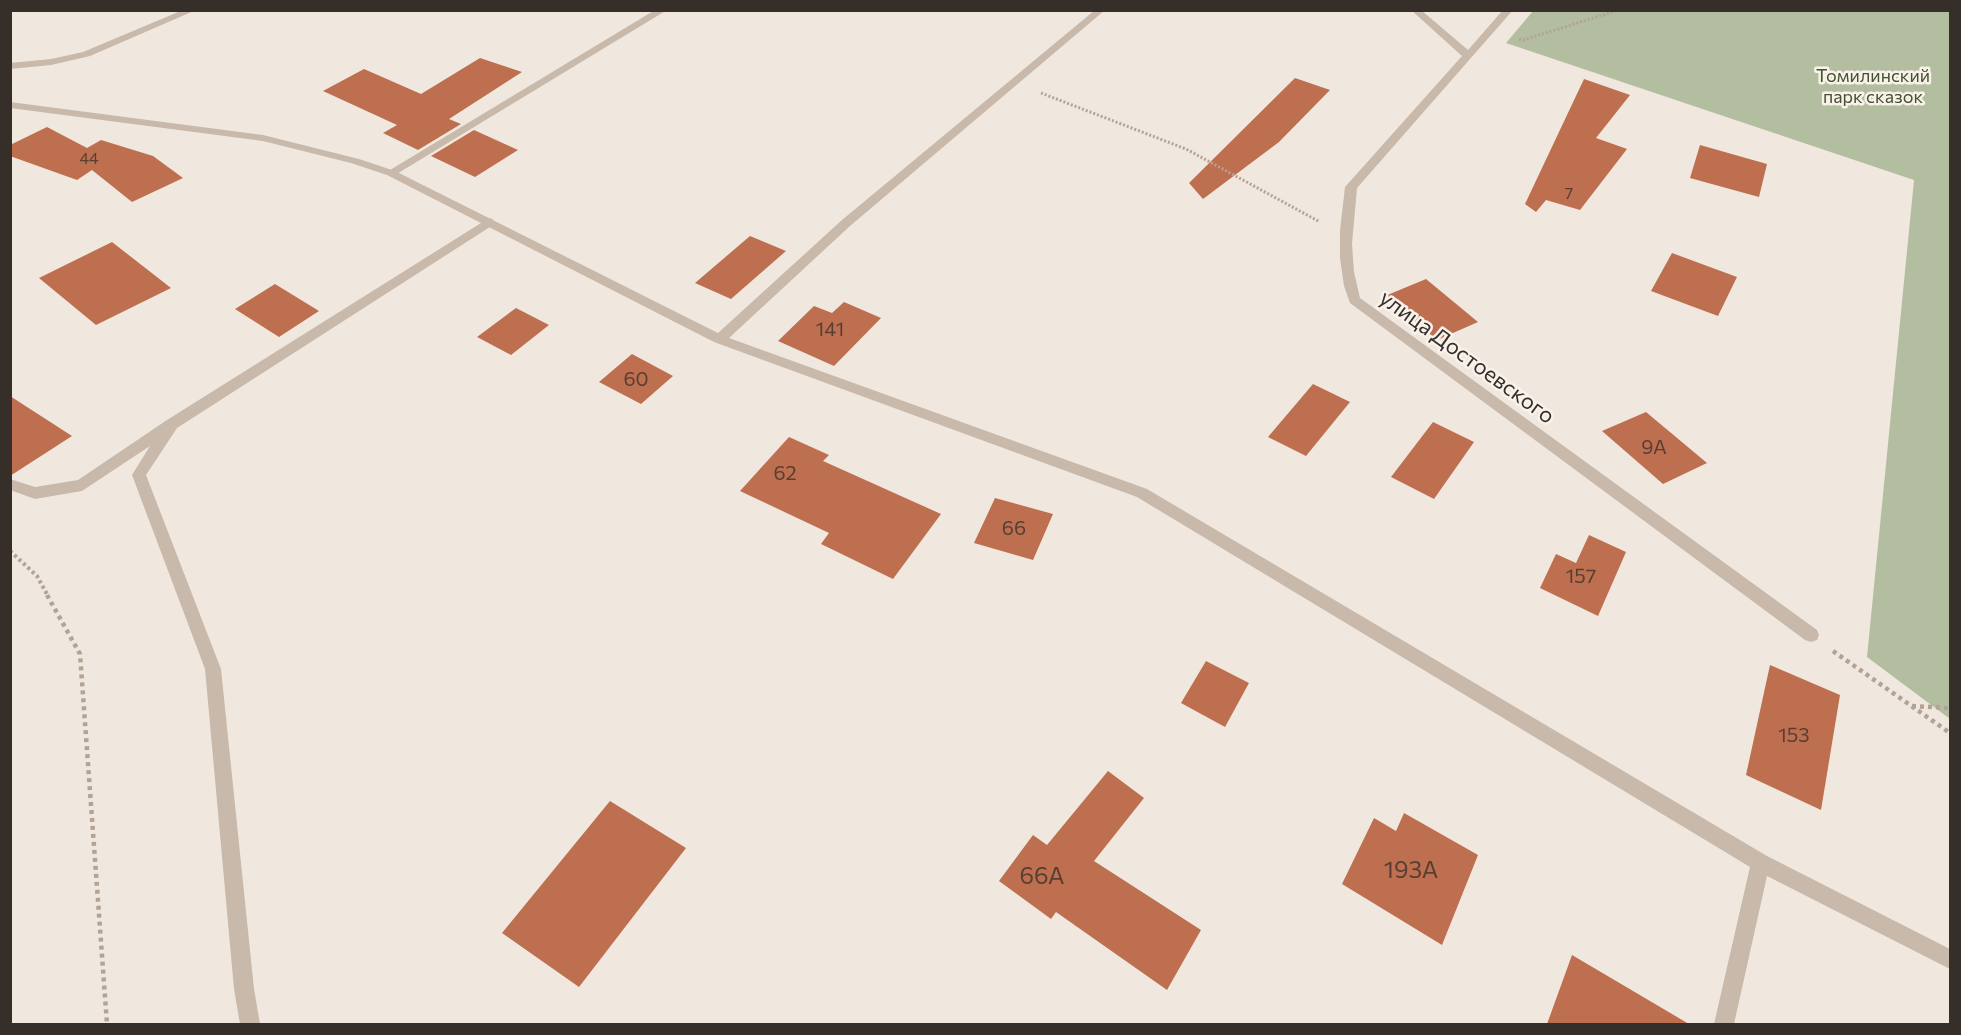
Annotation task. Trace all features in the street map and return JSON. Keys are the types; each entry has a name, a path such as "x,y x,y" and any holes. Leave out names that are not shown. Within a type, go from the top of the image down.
{"street":[{"path":"10,66 51,62 86,54 192,10"},
{"path":"391,173 663,10"},
{"path":"719,339 846,223 1101,10"},
{"path":"1414,10 1468,56"},
{"name":"улица Достоевского","path":"1509,10 1351,187 1347,213 1346,276 1354,300 1810,635"},
{"path":"10,105 264,138 355,161 391,173 719,339 1142,493 1760,863 1950,959"},
{"path":"10,484 35,493 82,485 172,424 489,222"},
{"path":"172,424 139,475 213,669 244,989 250,1024"},
{"path":"1724,1024 1760,863"}],"path":[{"path":"1489,34 1523,40 1619,10"},
{"path":"1014,83 1186,149 1347,236"},
{"path":"10,551 37,576 80,654 107,1024"},
{"path":"1810,635 1950,733"},
{"path":"1911,706 1950,708"}],"green space":[{"name":"Томилинский парк сказок","path":"1533,11 1950,11 1950,719 1867,657 1914,180 1506,43"}],"building":[{"path":"480,58 522,72 449,119 461,124 418,150 383,133 397,125 323,91 364,69 421,94"},
{"path":"1295,78 1330,90 1279,142 1203,199 1189,183"},
{"path":"1584,79 1630,95 1596,138 1627,149 1580,210 1546,200 1536,212 1525,204"},
{"path":"47,127 87,148 101,140 153,156 183,178 132,202 92,170 77,180 10,156 10,145"},
{"path":"474,130 518,150 475,177 431,156"},
{"path":"1700,145 1767,164 1759,197 1690,178"},
{"path":"750,236 786,251 731,299 695,283"},
{"path":"112,242 171,288 96,325 39,278"},
{"path":"1672,253 1737,277 1718,316 1651,291"},
{"path":"1426,279 1478,322 1437,340 1385,296"},
{"path":"275,284 319,311 279,337 235,309"},
{"path":"844,302 881,318 834,366 778,341 814,306 832,313"},
{"path":"516,308 549,325 511,355 477,337"},
{"path":"632,354 673,376 641,404 599,382"},
{"path":"1313,384 1350,402 1306,456 1268,437"},
{"path":"10,396 72,436 10,476"},
{"path":"1646,412 1707,463 1663,484 1602,431"},
{"path":"1433,422 1474,442 1434,499 1391,477"},
{"path":"789,437 829,455 823,461 941,514 893,579 821,544 829,533 740,491"},
{"path":"995,498 1053,514 1033,560 974,543"},
{"path":"1589,535 1626,552 1598,616 1540,588 1556,554 1576,563"},
{"path":"1206,661 1249,683 1225,727 1181,703"},
{"path":"1770,665 1840,695 1821,810 1746,775"},
{"path":"1108,771 1144,798 1094,861 1201,930 1167,990 1056,912 1051,919 999,881 1033,835 1047,845"},
{"path":"610,801 686,848 579,987 502,933"},
{"path":"1404,813 1478,855 1442,945 1342,884 1374,818 1396,831"},
{"path":"1572,955 1689,1024 1547,1024"}]}
